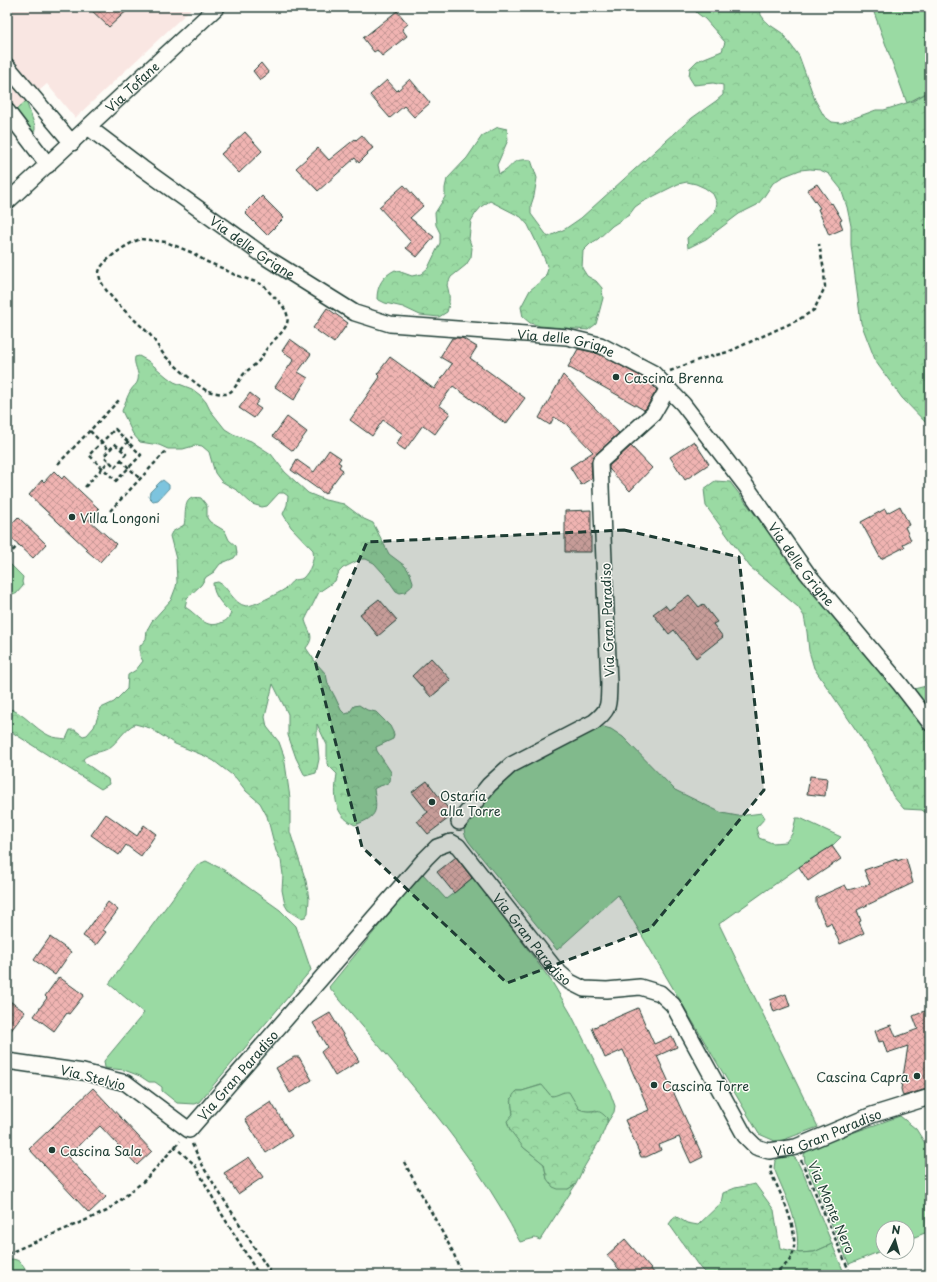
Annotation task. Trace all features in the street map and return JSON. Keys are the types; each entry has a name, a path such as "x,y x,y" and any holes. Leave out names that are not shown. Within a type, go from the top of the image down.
{"street":[{"name":"Via Tofane","path":"7,202 72,143 216,7"},
{"path":"7,66 72,143"},
{"path":"9,113 48,165"},
{"name":"Via delle Grigne","path":"88,127 267,258 355,313 390,324 568,337 600,345 653,373 683,404 746,486 807,573 900,684 930,723"},
{"name":"Via Gran Paradiso","path":"459,822 489,785 510,765 594,722 605,712 608,704 609,684 600,462 653,414 668,388"},
{"name":"Via Gran Paradiso","path":"189,1130 425,859 438,847 451,842 458,846 556,970 570,982 584,989 607,990 640,988 660,993 674,1005 745,1136 756,1147 769,1151 796,1147 872,1115 930,1097"},
{"name":"Via Stelvio","path":"7,1061 83,1072 126,1083 189,1130"}],"path":[{"path":"141,239 166,242 193,253 205,261 233,274 260,283 264,285 285,309 288,318 286,328 266,348 259,362 244,374 236,386 229,392 225,394 207,391 189,377 168,359 158,348 151,336 103,286 98,273 99,269 120,250 136,240 141,239"},
{"path":"657,377 678,367 728,352 798,320 814,310 825,287 824,270 819,244"},
{"path":"58,464 120,399"},
{"path":"115,429 128,442 141,455 116,481 89,455 115,429"},
{"path":"90,431 109,450"},
{"path":"121,449 132,438"},
{"path":"115,444 126,454 115,467 104,456 109,450 115,444"},
{"path":"110,511 167,450"},
{"path":"121,460 140,479"},
{"path":"85,487 109,461"},
{"path":"8,556 18,545"},
{"path":"7,1254 107,1211 145,1180 189,1130"},
{"path":"189,1130 175,1147 195,1165 220,1211 259,1275"},
{"path":"189,1130 191,1140 205,1170 272,1275"},
{"name":"Via Monte Nero","path":"796,1147 851,1275"},
{"path":"773,1275 788,1262 792,1256 794,1245 792,1227 788,1214 770,1171 774,1150"},
{"path":"404,1162 453,1252 462,1275"}],"highlighted area":[{"path":"624,530 739,557 764,790 650,929 507,983 362,847 315,661 367,542"}],"shaded area":[{"path":"7,7 193,7 75,118 47,84 13,113 7,102"}],"green space":[{"path":"693,7 760,7 761,15 767,23 782,33 799,56 815,100 824,116 832,122 841,123 876,110 884,110 913,101 930,91 930,427 902,398 876,362 861,323 851,245 851,226 847,207 841,189 829,174 820,170 800,170 782,177 773,183 757,205 739,214 706,239 688,248 687,238 715,212 717,203 713,194 705,188 687,182 678,184 642,202 635,207 629,215 612,226 583,251 582,268 587,276 596,281 602,288 603,298 596,324 588,330 540,326 530,323 523,317 521,307 530,290 545,278 548,269 528,225 521,217 490,201 482,206 471,221 469,239 472,248 471,257 466,265 451,277 447,285 449,292 449,305 447,312 439,317 420,315 403,307 385,303 377,299 380,285 384,278 391,272 395,270 412,276 421,274 428,268 440,243 440,233 436,225 435,213 445,197 447,179 467,158 482,136 498,127 507,129 508,140 497,165 499,174 504,172 512,164 519,160 531,160 537,178 531,205 531,214 548,237 565,229 581,218 692,118 723,95 723,85 713,83 694,85 689,77 690,68 697,61 722,51 725,42"},
{"path":"872,7 930,7 930,91 907,103"},
{"path":"26,101 35,126 33,133 30,133 13,113"},
{"path":"139,356 148,361 174,382 192,389 200,395 225,429 251,441 271,454 285,472 308,493 325,500 344,504 364,519 373,523 389,554 405,566 410,573 413,582 412,586 405,592 400,593 396,591 374,563 366,559 361,559 343,568 339,572 335,581 319,592 305,620 311,637 306,648 326,674 328,684 341,710 345,714 349,713 354,706 359,705 367,710 376,712 390,726 394,734 393,739 376,747 377,751 391,772 390,781 374,789 376,808 375,812 369,819 355,825 342,816 337,804 335,789 337,774 327,764 327,745 317,724 319,759 316,773 305,776 296,758 288,735 288,714 273,684 265,717 267,727 279,742 284,756 290,798 290,832 306,881 309,899 308,913 305,917 301,918 288,910 285,905 282,890 283,875 281,860 276,851 267,816 260,803 246,791 236,778 214,761 175,744 150,728 135,724 131,726 109,748 89,755 83,759 85,763 108,779 109,784 101,789 7,729 7,708 19,713 44,733 52,737 66,739 70,730 75,730 83,736 87,735 94,727 101,708 114,702 127,689 128,675 136,670 143,661 140,656 140,646 146,639 147,630 152,621 171,600 176,587 176,559 170,536 172,532 184,525 186,506 190,499 201,498 207,506 207,518 210,522 225,531 229,540 236,546 237,554 234,558 220,564 214,572 206,577 201,585 187,598 185,607 202,621 211,625 217,624 228,619 231,613 217,596 213,588 213,583 218,582 222,584 234,599 242,605 249,606 282,591 294,580 303,578 311,565 313,550 291,527 283,514 287,505 288,496 284,493 279,493 267,506 262,507 252,504 238,491 221,481 215,473 209,452 202,446 197,445 183,449 168,449 159,445 140,442 133,434 122,411 127,397 137,382 138,374 135,357"},
{"path":"715,481 730,482 810,586 906,691 930,685 930,816 922,810 904,809 893,796 875,758 814,668 809,651 804,616 798,607 750,567 706,506 704,489"},
{"path":"7,561 23,577 23,586 16,594 7,593"},
{"path":"604,727 611,729 623,737 675,790 722,813 738,816 762,813 765,818 756,828 759,838 772,843 786,842 792,834 796,818 800,818 841,837 832,846 799,867 719,924 818,1127 783,1140 775,1141 759,1134 618,895 557,950 469,842 465,835 463,823 513,767 590,729"},
{"path":"206,861 224,870 280,910 296,926 311,970 199,1102 194,1104 177,1103 162,1091 162,1087 155,1082 149,1082 140,1076 124,1070 105,1068 104,1061 144,1013 109,984 197,865"},
{"path":"422,873 446,899 474,877 552,982 571,1014 610,1092 615,1106 614,1112 607,1123 607,1118 596,1110 581,1110 564,1092 556,1096 551,1096 541,1085 522,1091 517,1091 511,1099 513,1114 523,1147 544,1164 547,1179 568,1189 576,1184 540,1240 535,1238 520,1242 501,1207 456,1141 432,1109 329,987"},
{"path":"542,1085 551,1096 569,1092 579,1109 584,1111 597,1111 607,1118 607,1123 600,1140 576,1184 568,1189 558,1189 553,1187 547,1179 544,1164 523,1147 510,1130 507,1121 513,1114 512,1101 514,1093"},
{"path":"900,1116 916,1129 930,1151 930,1231 915,1237 915,1220 875,1220 875,1253 849,1264 805,1162 804,1155 807,1149"},
{"path":"787,1155 796,1159 832,1244 814,1252 797,1252 798,1241 791,1209 774,1168 775,1161 780,1157"},
{"path":"755,1184 774,1210 780,1248 799,1253 814,1252 832,1244 845,1275 707,1275 700,1268 669,1224 675,1216 687,1223 698,1225 721,1203 723,1193 735,1188"},
{"path":"10,1259 20,1262 29,1275 7,1275 7,1260"}],"water":[{"path":"163,480 169,485 169,488 158,500 153,501 149,497 150,492"}],"building":[{"path":"88,7 131,7 109,27"},
{"path":"397,11 408,24 402,29 407,36 382,56 377,50 374,52 363,38"},
{"path":"261,63 269,73 260,80 253,71"},
{"path":"410,79 430,103 414,117 404,106 390,118 370,95 387,80 397,91"},
{"path":"245,132 262,151 239,173 221,154"},
{"path":"362,135 373,148 359,163 355,158 318,191 296,168 318,148 329,160"},
{"path":"817,184 831,204 832,203 842,220 840,221 843,229 829,235 818,209 820,208 807,190"},
{"path":"404,185 423,206 410,218 434,237 417,257 406,248 411,242 379,207"},
{"path":"262,196 284,218 267,235 245,213"},
{"path":"327,308 348,323 334,343 313,328"},
{"path":"452,338 462,338 477,347 470,358 525,398 506,424 453,386 439,405 450,413 435,434 423,425 405,450 396,444 403,434 383,420 372,436 350,420 380,377 377,374 390,357 434,389 452,364 440,357"},
{"path":"290,339 311,354 298,372 308,378 294,400 275,387 294,359 282,351"},
{"name":"Cascina Brenna","path":"578,349 597,353 648,380 657,390 646,408 644,410 568,367"},
{"path":"563,375 619,433 594,456 591,462 592,478 581,485 570,467 593,452 566,424 554,417 550,425 539,418"},
{"path":"250,393 259,400 255,405 261,409 254,418 239,408"},
{"path":"287,417 307,432 293,451 273,436"},
{"path":"694,441 709,464 685,480 670,457"},
{"path":"631,446 652,468 630,491 609,469 609,466"},
{"path":"329,450 341,458 338,462 341,464 339,467 343,470 325,494 291,470 297,460 314,472"},
{"name":"Villa Longoni","path":"54,471 62,479 64,476 99,509 89,520 116,544 100,562 29,495 42,480 44,482"},
{"path":"900,506 909,525 905,527 911,540 903,544 905,547 881,559 861,522 885,509 887,513"},
{"path":"591,510 591,552 565,552 565,511"},
{"path":"18,517 46,544 33,558 7,534 7,529"},
{"path":"689,595 699,607 703,604 717,622 713,624 723,637 696,658 674,630 669,634 653,614 665,605 669,610"},
{"path":"379,599 397,620 378,636 360,614"},
{"path":"431,658 451,680 431,697 412,676"},
{"path":"810,776 827,778 825,796 807,794"},
{"name":"Ostaria alla Torre","path":"427,781 453,815 428,834 417,821 428,812 412,792"},
{"path":"106,814 137,836 144,825 156,834 141,856 126,845 119,855 91,835"},
{"path":"832,846 841,859 808,881 799,867"},
{"path":"456,857 472,878 454,893 437,872"},
{"path":"906,858 913,883 857,910 861,921 859,922 864,933 840,944 831,923 826,925 816,903 816,898 845,885 848,890 870,884 864,870 897,859 897,861"},
{"path":"108,902 118,910 103,930 106,932 96,945 83,936"},
{"path":"50,937 71,952 55,975 34,960"},
{"path":"59,977 84,995 69,1014 67,1013 54,1031 34,1016 47,998 45,996"},
{"path":"786,994 790,1006 774,1012 770,1000"},
{"path":"7,999 25,1012 7,1036"},
{"name":"Cascina Torre","path":"638,1008 654,1044 672,1036 677,1047 657,1056 703,1157 691,1163 679,1137 659,1145 661,1150 646,1157 641,1157 625,1120 649,1110 623,1050 605,1058 592,1028"},
{"path":"930,1009 930,1088 903,1096 901,1089 908,1046 887,1053 883,1041 879,1042 875,1031 891,1025 896,1037 918,1029 913,1016"},
{"path":"330,1013 359,1061 335,1076 321,1052 327,1047 313,1023"},
{"path":"294,1057 299,1057 312,1080 290,1093 276,1068"},
{"name":"Cascina Sala","path":"93,1088 152,1151 137,1165 100,1126 67,1156 106,1197 89,1213 29,1149"},
{"path":"271,1102 292,1136 266,1153 245,1119"},
{"path":"249,1157 263,1177 238,1194 224,1173"},
{"path":"625,1239 656,1275 624,1275 607,1255"}],"place":[{"name":"Cascina Brenna","path":"616,377"},
{"name":"Villa Longoni","path":"72,517"},
{"name":"Ostaria alla Torre","path":"432,802"},
{"name":"Cascina Capra","path":"917,1076"},
{"name":"Cascina Torre","path":"654,1085"},
{"name":"Cascina Sala","path":"52,1150"}]}
